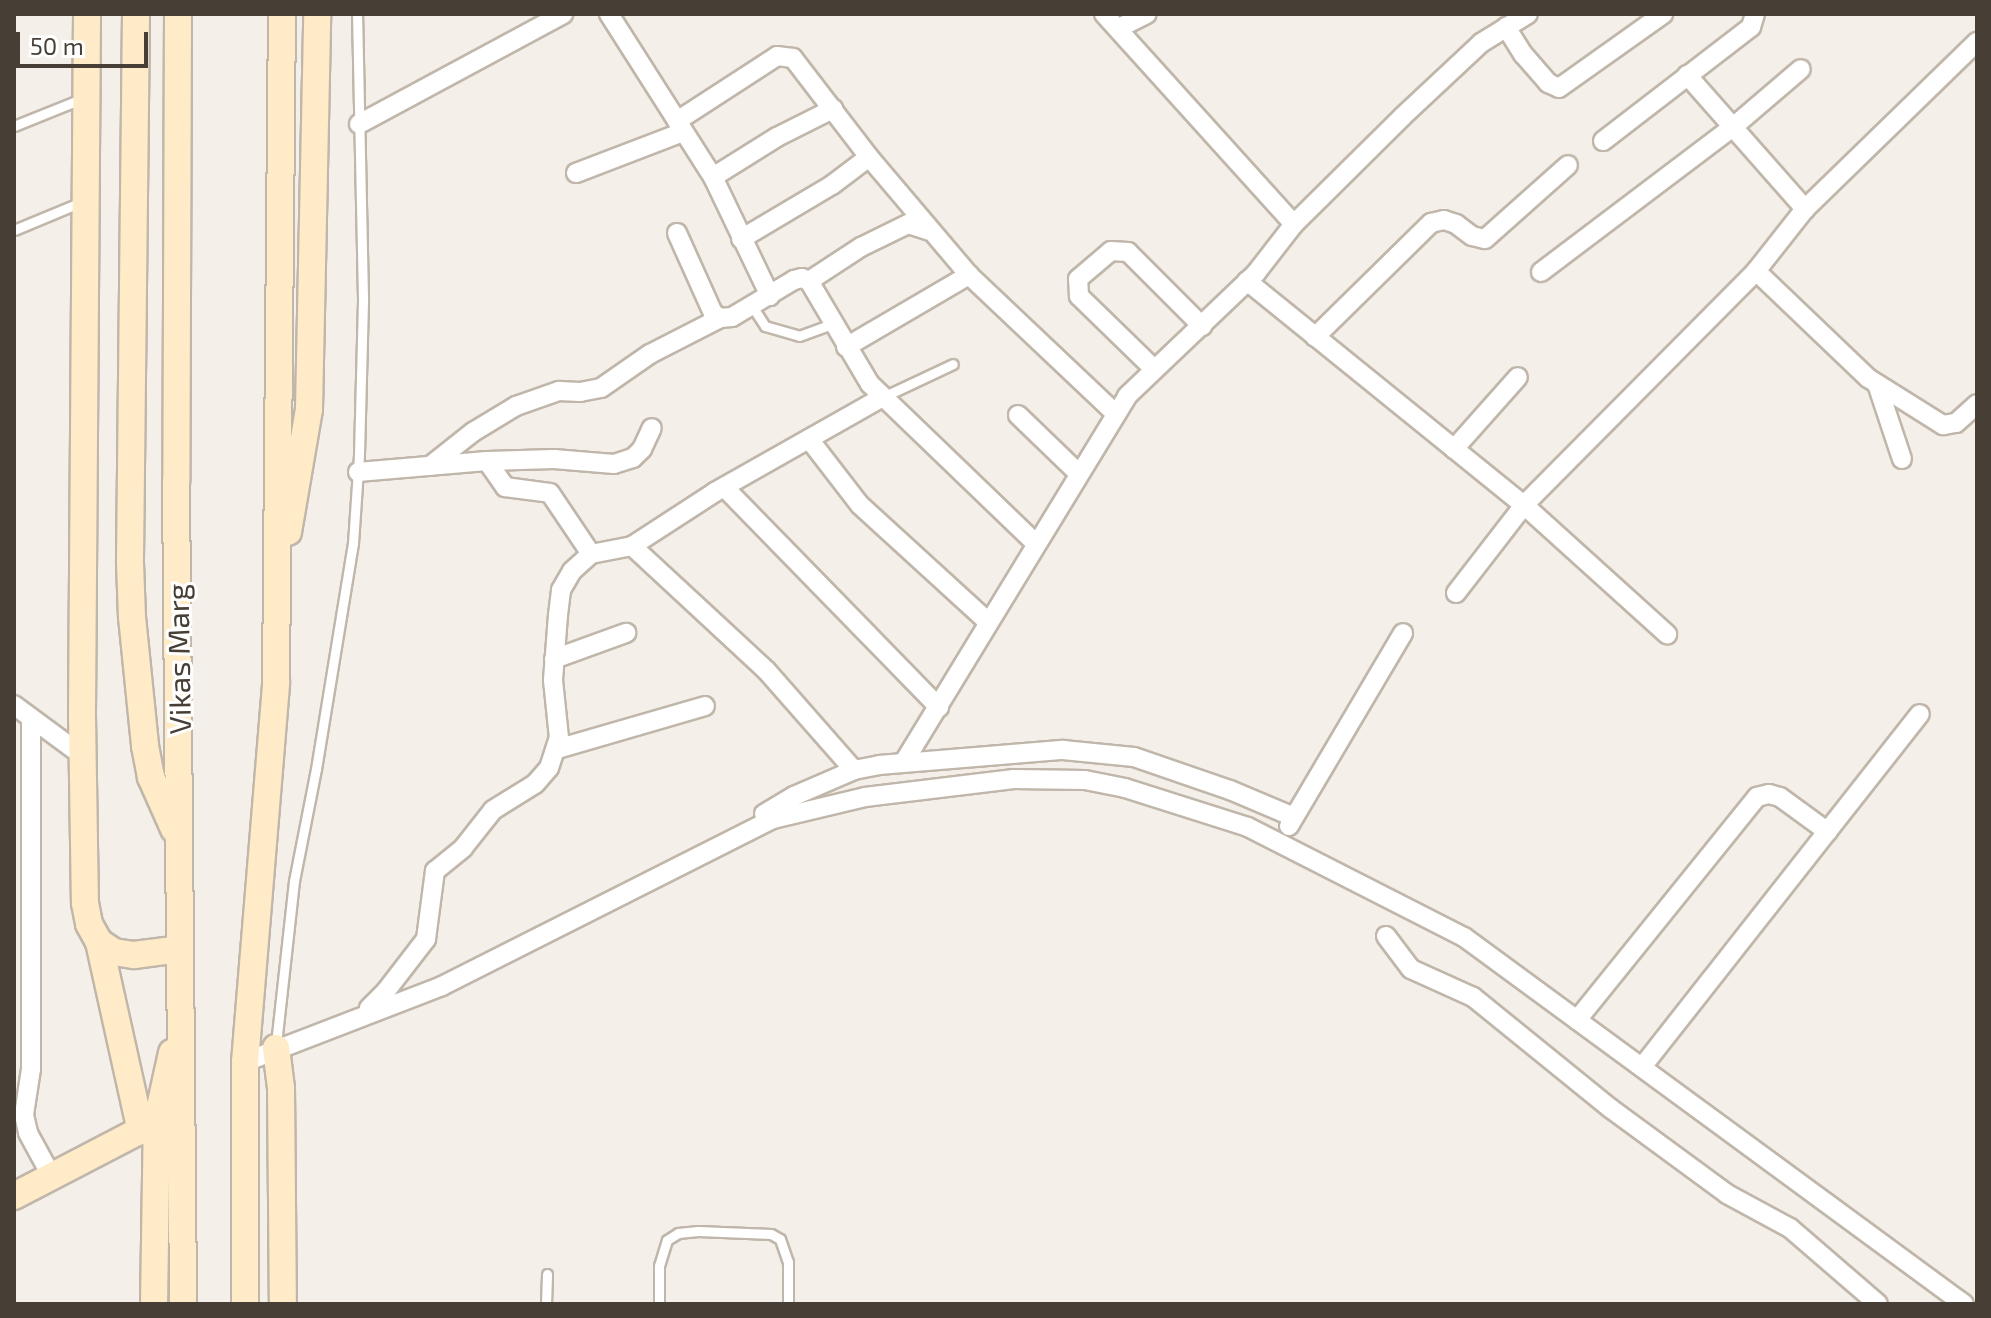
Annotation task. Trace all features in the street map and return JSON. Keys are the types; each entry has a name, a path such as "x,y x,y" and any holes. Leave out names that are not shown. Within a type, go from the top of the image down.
{"street":[{"path":"87,14 85,903 89,924 99,942 149,1126 154,1304"},
{"path":"136,14 132,617 151,777 179,839"},
{"name":"Vikas Marg","path":"178,14 183,1304"},
{"path":"245,1304 245,1062 276,682 282,14"},
{"path":"276,593 305,450 309,409 317,14"},
{"path":"359,124 563,14"},
{"path":"609,14 713,177 770,296"},
{"path":"1104,14 1294,224"},
{"path":"1119,28 1147,14"},
{"path":"904,762 1114,412 1154,369 1247,281 1294,224 1481,43 1528,14"},
{"path":"1506,27 1540,74 1559,88 1663,14"},
{"path":"1603,141 1751,27 1755,14"},
{"path":"1456,593 1524,505 1756,271 1805,209 1977,42"},
{"path":"576,173 680,126 777,56 793,58 869,157 969,275 1114,412"},
{"path":"1541,272 1733,127 1801,69"},
{"path":"1687,75 1805,209"},
{"path":"713,177 777,137 833,109"},
{"path":"741,239 832,185 869,157"},
{"path":"1315,337 1431,223 1444,220 1456,224 1472,236 1485,239 1568,165"},
{"path":"430,466 473,432 516,406 559,391 580,392 601,388 650,354 720,318 732,317 794,280 809,281 861,247 908,224 932,232"},
{"path":"677,233 713,313 720,318"},
{"path":"1154,369 1079,296 1078,279 1111,251 1128,252 1202,326"},
{"path":"1756,271 1877,384 1943,425 1956,423 1977,404"},
{"path":"846,347 969,275"},
{"path":"809,281 846,347 883,397 1035,543"},
{"path":"1247,281 1524,505 1667,634"},
{"path":"1454,449 1518,377"},
{"path":"1877,384 1902,459"},
{"path":"361,1015 386,991 426,939 435,871 463,848 493,810 544,776 557,749 554,659 561,590 572,571 591,554 632,546 724,487 883,397"},
{"path":"1018,415 1079,474"},
{"path":"358,472 487,461 554,459 614,464 633,458 642,449 652,428"},
{"path":"809,439 860,505 987,621"},
{"path":"487,461 505,487 550,493 591,554"},
{"path":"724,487 939,707"},
{"path":"632,546 766,670 854,770"},
{"path":"554,659 626,633"},
{"path":"1281,843 1403,633"},
{"path":"14,705 83,756"},
{"path":"557,749 705,706"},
{"path":"1642,1067 1920,714"},
{"path":"31,720 31,1069 19,1112 52,1177"},
{"path":"701,854 794,796 854,770 904,762 1063,750 1099,751 1134,757 1230,790 1294,817"},
{"path":"245,1062 442,986 701,854 793,813 865,797 1048,778 1085,780 1125,788 1248,827 1464,937 1964,1304"},
{"path":"1577,1020 1757,797 1769,794 1780,797 1828,832"},
{"path":"1386,936 1411,969 1473,997 1610,1108 1727,1194 1790,1228 1878,1304"},
{"path":"99,942 114,952 134,955 180,949"},
{"path":"14,1196 149,1126 183,1003"},
{"path":"276,1048 281,1088 283,1304"},
{"path":"1973,1304 1977,1295"}],"lane":[{"path":"276,1048 294,881 316,769 353,543 363,298 357,14"},
{"path":"14,126 87,97"},
{"path":"14,230 87,199"},
{"path":"752,306 765,326 799,336 832,324"},
{"path":"883,397 953,364"},
{"path":"659,1304 661,1251 667,1240 678,1233 698,1231 771,1234 780,1239 788,1262 788,1304"},
{"path":"546,1304 547,1274"}]}
